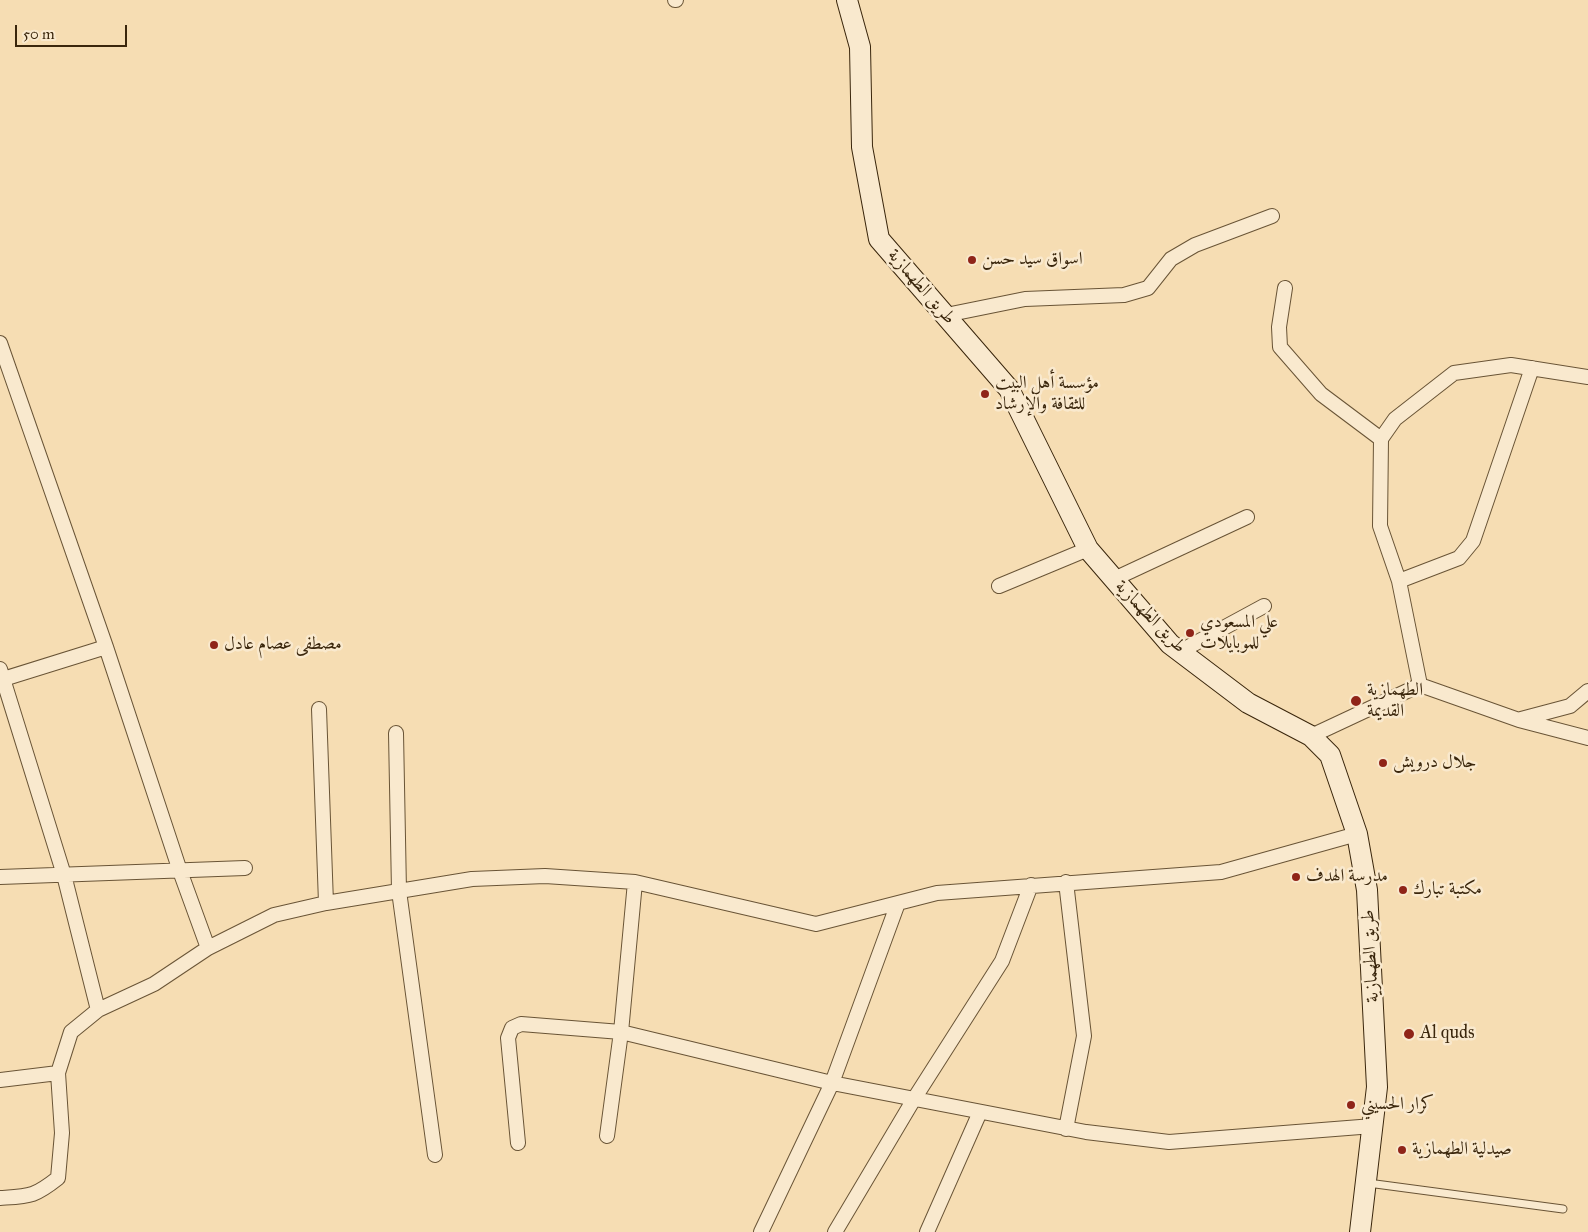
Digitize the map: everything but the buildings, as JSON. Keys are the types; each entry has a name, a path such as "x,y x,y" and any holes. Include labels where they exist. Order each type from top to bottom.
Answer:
{"main road":[{"name":"طريق الطهمازية","path":"846,0 860,47 862,147 879,239 1009,389 1088,549 1170,644 1248,702 1310,736 1330,755 1357,834 1368,890 1377,1086 1360,1232"}],"street":[{"path":"946,315 1025,299 1124,295 1148,288 1171,259 1195,245 1272,216"},
{"path":"1285,288 1279,327 1280,347 1321,394 1381,439"},
{"path":"0,343 208,948"},
{"path":"1420,685 1399,581 1380,526 1381,439 1395,419 1454,374 1511,365 1588,377"},
{"path":"1399,581 1459,558 1473,541 1532,368"},
{"path":"1114,579 1247,517"},
{"path":"999,586 1088,549"},
{"path":"1181,652 1264,606"},
{"path":"98,1010 64,875 1,676 106,647"},
{"path":"1310,736 1420,685 1519,720 1588,738"},
{"path":"1519,720 1570,706 1588,691"},
{"path":"319,709 326,902"},
{"path":"396,733 399,891 436,1155"},
{"path":"0,1198 25,1197 39,1193 58,1178 62,1133 58,1073 71,1032 98,1010 154,984 208,948 274,915 326,902 472,879 545,876 635,882 816,924 937,893 1221,872 1357,834"},
{"path":"0,877 245,868"},
{"path":"607,1136 621,1032 635,882"},
{"path":"1066,882 1084,1036 1066,1129"},
{"path":"835,1232 914,1099 1002,961 1031,885"},
{"path":"761,1232 832,1083 898,903"},
{"path":"518,1143 508,1038 512,1028 521,1024 621,1032 832,1083 1066,1129 1169,1142 1373,1126"},
{"path":"0,1080 58,1073"},
{"path":"927,1232 980,1112"}],"lane":[{"path":"1366,1183 1563,1209"}],"place":[{"name":"اسواق سيد حسن","path":"972,260"},
{"name":"مؤسسة أهل البيت للثقافة والإرشاد","path":"985,394"},
{"name":"علي المسعودي للموبايلات","path":"1190,633"},
{"name":"مصطفى عصام عادل","path":"214,645"},
{"name":"الطهمازية القديمة","path":"1356,701"},
{"name":"جلال درويش","path":"1383,763"},
{"name":"مدرسة الهدف","path":"1296,877"},
{"name":"مكتبة تبارك","path":"1403,890"},
{"name":"Al quds","path":"1409,1034"},
{"name":"كرار الحسيني","path":"1351,1105"},
{"name":"صيدلية الطهمازية","path":"1402,1150"}]}
